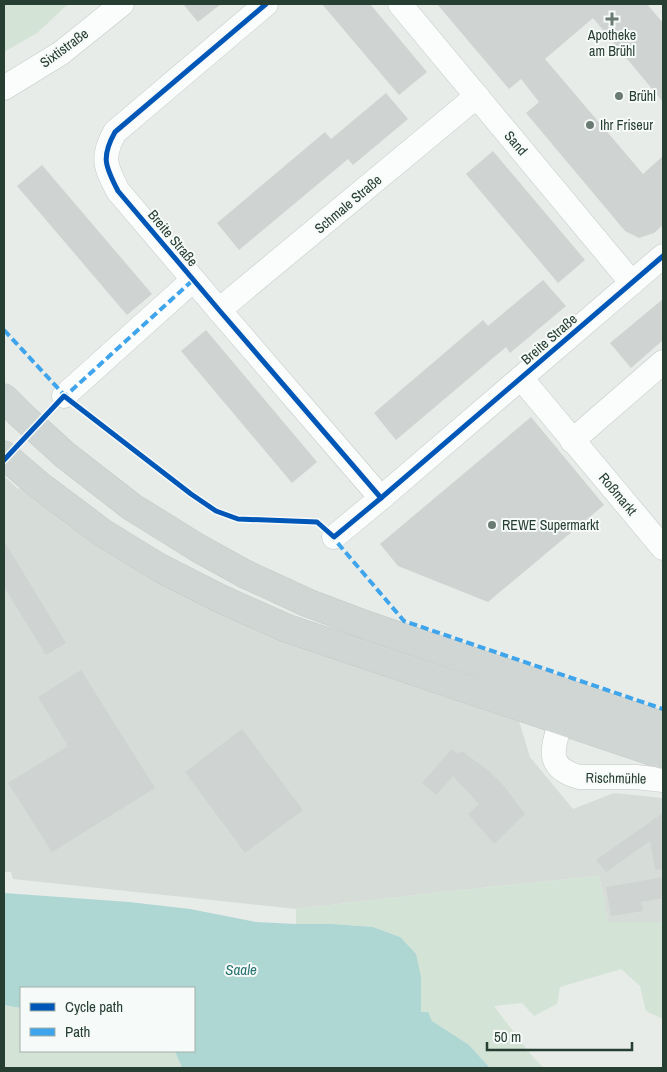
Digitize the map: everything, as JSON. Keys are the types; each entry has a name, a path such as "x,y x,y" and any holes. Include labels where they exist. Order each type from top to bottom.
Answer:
{"main road":[{"path":"4,398 65,455 132,507 198,548 245,574 308,603 369,626 663,726"},
{"path":"4,455 39,485 103,533 160,568 219,598 286,628 663,755"}],"street":[{"name":"Sixtistraße","path":"4,88 61,53 122,4"},
{"name":"Breite Straße","path":"266,4 115,132 108,144 105,158 109,174 118,191 381,498"},
{"name":"Sand","path":"400,4 632,283"},
{"name":"Schmale Straße","path":"219,310 477,96"},
{"name":"Breite Straße","path":"334,537 663,256"},
{"path":"64,396 194,280"},
{"path":"572,441 663,362"},
{"name":"Roßmarkt","path":"521,378 663,548"},
{"name":"Rischmühle","path":"561,720 554,746 554,755 557,763 571,775 579,777 636,777 663,780"}],"shaded area":[{"path":"4,476 18,489 23,483 333,657 519,721 530,757 573,809 614,793 663,798 663,922 608,922 599,876 296,909 13,879 11,872 4,872"}],"green space":[{"path":"4,4 68,4 37,33 4,52"},
{"path":"599,876 608,922 663,922 663,1019 646,1011 640,986 621,969 560,987 557,1004 534,1016 522,1003 494,1006 532,1056 544,1068 490,1068 469,1045 432,1021 427,1012 421,1012 421,1004 400,937 373,927 296,924 296,909"},
{"path":"4,1005 20,1008 20,1052 175,1052 182,1068 4,1068"}],"water":[{"name":"Saale","path":"4,893 129,902 190,909 256,922 373,927 400,937 416,954 421,977 421,1012 428,1012 432,1021 469,1045 490,1068 182,1068 175,1052 195,1052 195,987 20,987 20,1008 4,1005"}],"building":[{"path":"183,4 221,4 198,22"},
{"path":"322,4 370,4 427,72 399,95"},
{"path":"437,4 647,4 663,23 663,102 593,18 545,59 643,174 663,156 663,225 654,233 639,238 625,231 526,113 539,102 521,79 509,89"},
{"path":"386,93 408,119 353,165 348,159 239,250 217,223 325,132 331,139"},
{"path":"493,151 585,260 558,283 466,174"},
{"path":"42,165 152,294 127,315 17,186"},
{"path":"543,280 566,306 510,353 506,347 396,440 374,413 483,320 488,326"},
{"path":"663,299 663,340 631,368 610,343"},
{"path":"206,330 317,462 292,483 181,351"},
{"name":"REWE Supermarkt","path":"531,417 604,505 488,602 398,566 380,544"},
{"path":"4,541 66,643 46,655 4,587"},
{"path":"81,670 155,788 52,852 8,783 68,746 38,697"},
{"path":"242,729 303,810 245,853 185,772"},
{"path":"452,749 458,754 462,751 489,771 504,786 525,814 494,844 468,814 479,804 453,776 436,795 422,783"},
{"path":"663,813 663,869 655,870 650,841 606,872 596,860"},
{"path":"663,877 663,898 641,902 643,911 611,916 606,887"}],"marked path":[{"path":"62,399 193,280"},
{"path":"4,330 67,398"},
{"path":"330,534 404,621 663,709"}],"cycle path":[{"path":"266,4 115,132 108,148 106,162 118,191 381,498"},
{"path":"4,460 64,396 191,494 216,511 238,519 317,522 334,537 663,256"}],"place":[{"name":"Apotheke am Brühl","path":"612,19"},
{"name":"Brühl","path":"619,96"},
{"name":"Ihr Friseur","path":"590,125"},
{"name":"REWE Supermarkt","path":"492,525"}]}
